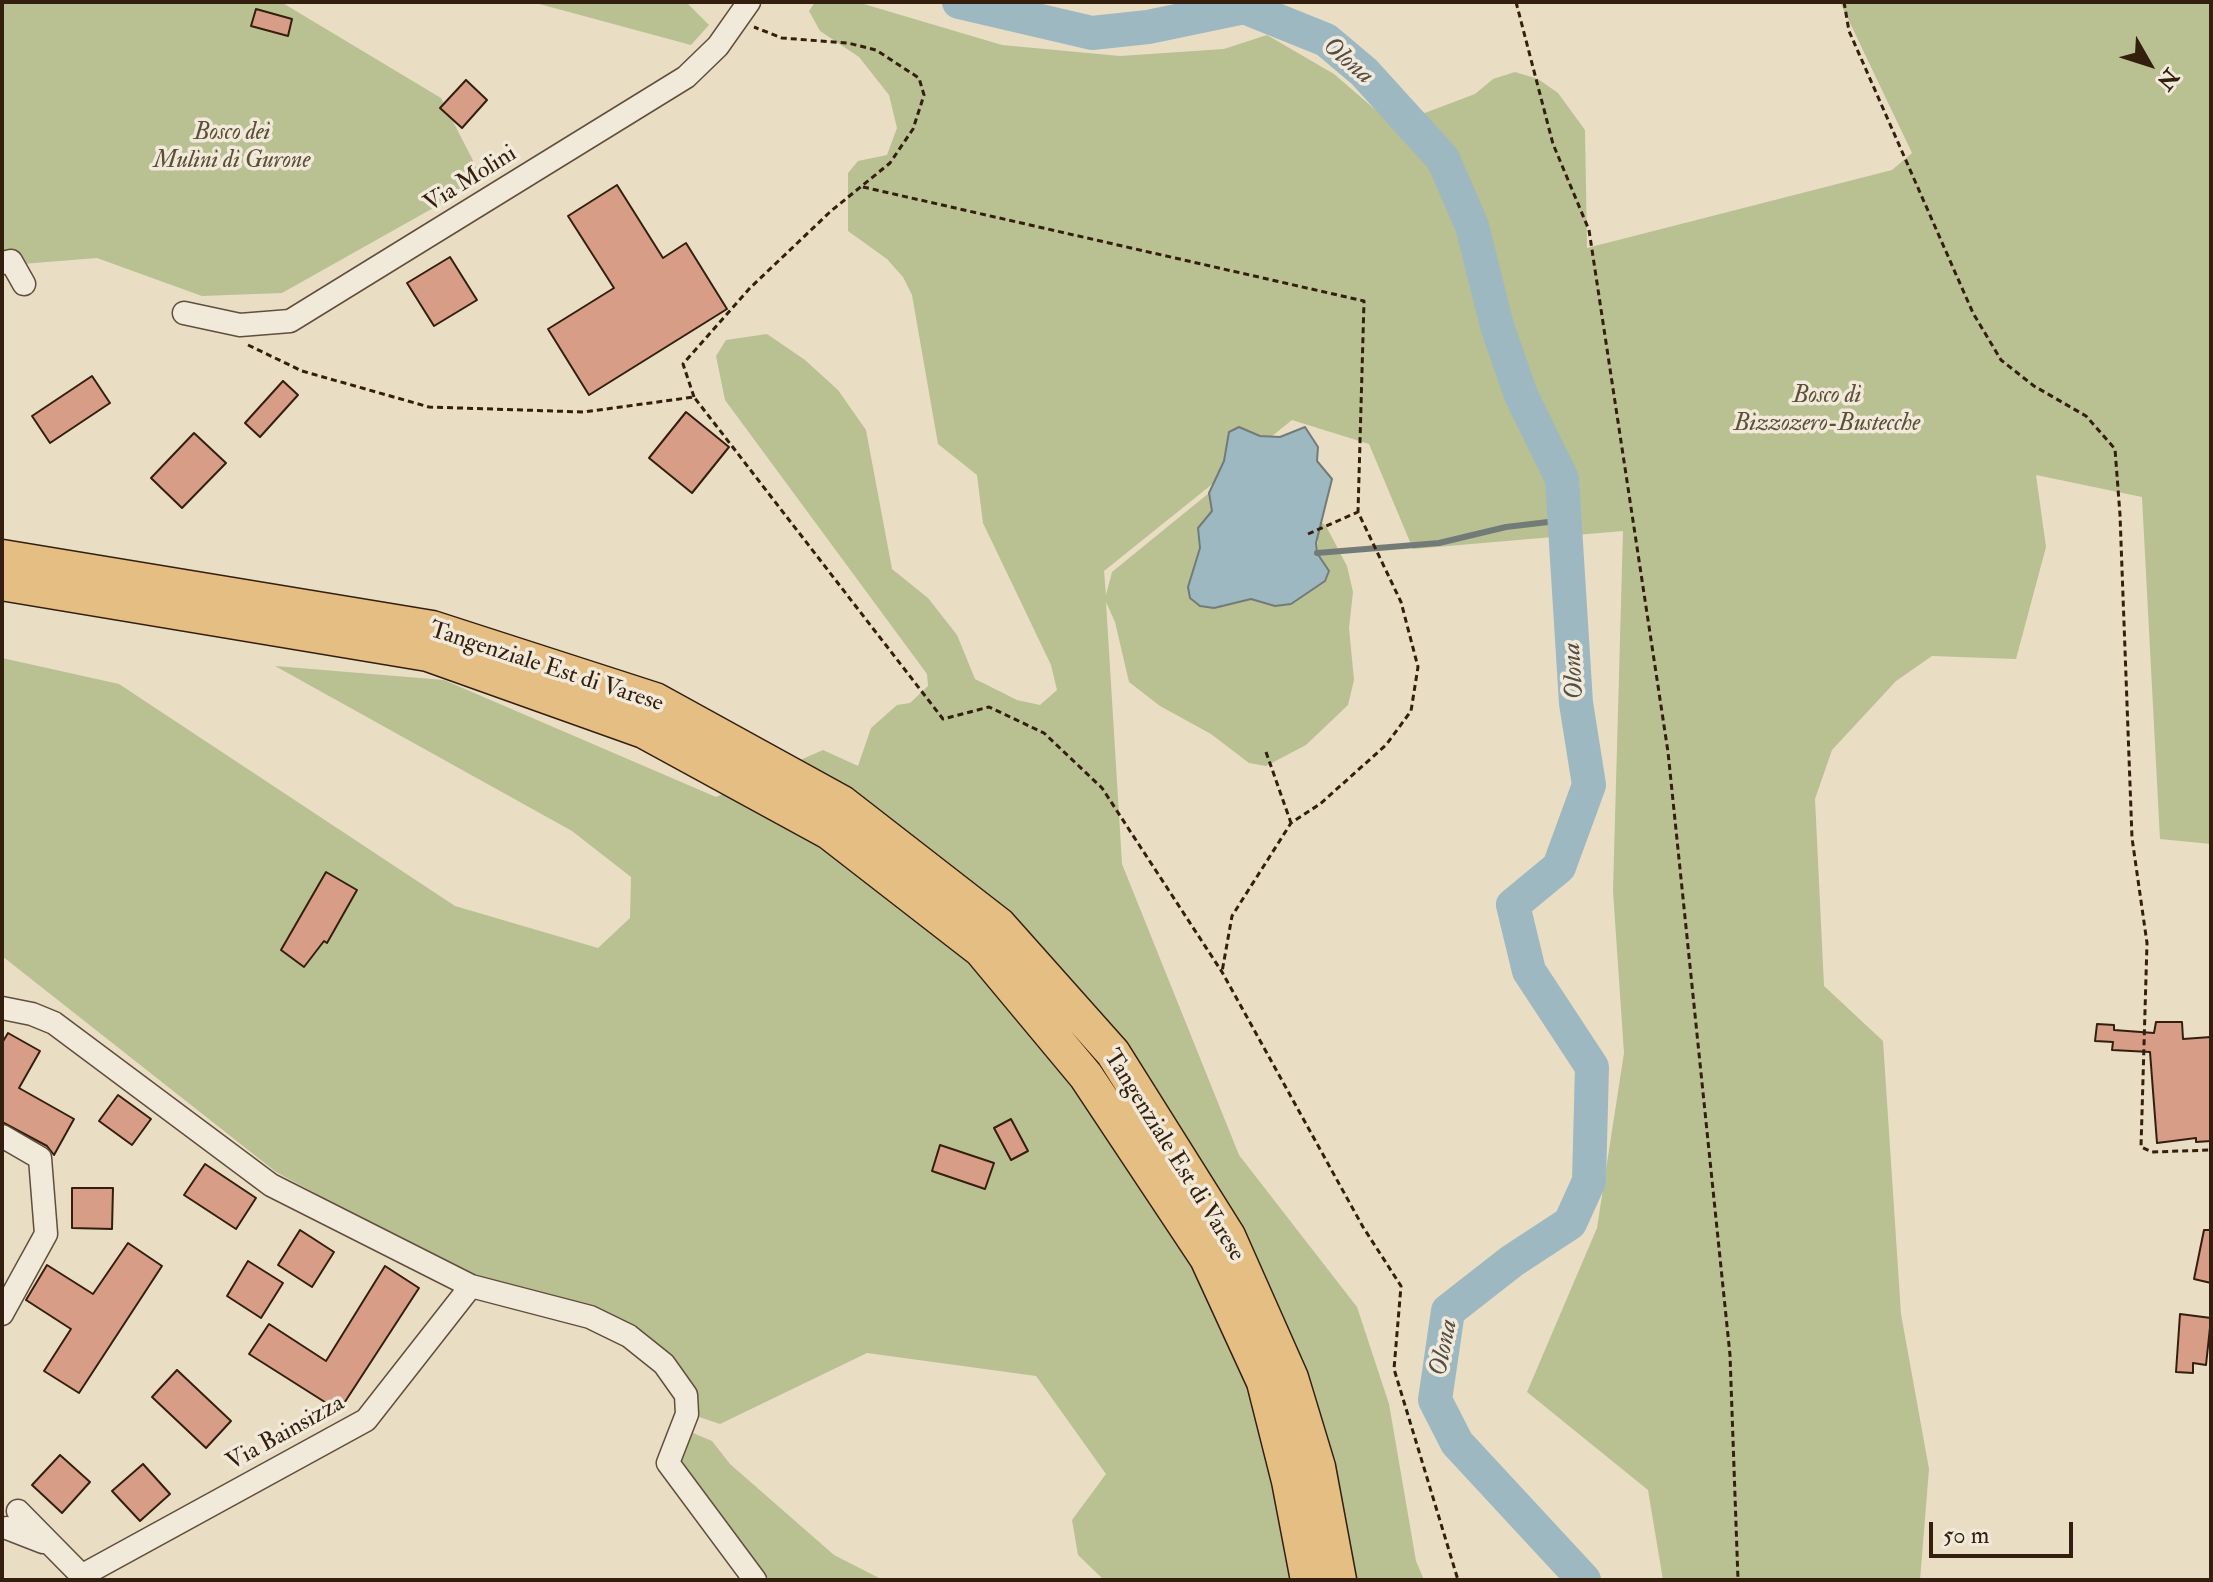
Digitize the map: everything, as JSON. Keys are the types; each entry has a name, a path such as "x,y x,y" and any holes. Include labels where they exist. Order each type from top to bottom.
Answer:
{"highway":[{"name":"Tangenziale Est di Varese","path":"2,557 432,628 655,700 842,803 999,925 1113,1053 1228,1236 1291,1378 1318,1467 1339,1580"},
{"name":"Tangenziale Est di Varese","path":"2,583 428,654 644,731 840,841 981,950 1086,1076 1207,1258 1264,1382 1289,1481 1308,1580"}],"street":[{"name":"Via Molini","path":"184,313 240,325 290,321 686,77 718,46 749,2"},
{"path":"2,263 11,261 24,284"},
{"path":"2,1008 32,1014 54,1023 271,1185 471,1286 590,1317 629,1336 664,1364 686,1395 687,1414 668,1463 755,1580"},
{"path":"2,1136 40,1158 46,1234 2,1314"},
{"name":"Via Bainsizza","path":"84,1578 366,1420 471,1286"},
{"path":"6,1511 38,1538 61,1552 84,1578"}],"path":[{"path":"1516,2 1553,144 1589,230 1668,752 1730,1355 1738,1580"},
{"path":"1844,2 1849,31 1973,313 2001,360 2034,386 2086,416 2115,449 2132,838 2147,943 2141,1147 2152,1152 2211,1150"},
{"path":"736,21 782,38 848,43 876,50 919,78 924,95 913,129 890,163 831,211 750,288 683,364 694,397 943,719 989,707 1044,733 1102,788 1222,972 1363,1227 1401,1286 1394,1369 1458,1580"},
{"path":"863,187 1364,301 1358,512 1401,602 1418,667 1411,711 1386,745 1320,804 1291,823 1232,916 1222,972"},
{"path":"236,339 302,371 429,407 584,412 694,397"},
{"path":"1308,534 1358,512"},
{"path":"1266,752 1291,823"}],"green space":[{"name":"Bosco dei Mulini di Gurone","path":"2,2 281,2 441,98 483,180 282,293 202,296 97,258 22,264 2,272"},
{"path":"532,2 686,2 709,25 691,45"},
{"name":"Bosco di Bizzozero-Bustecche","path":"815,2 857,2 1002,45 1120,56 1224,49 1267,35 1334,74 1393,125 1475,94 1493,79 1515,72 1538,79 1558,93 1585,130 1587,248 1892,170 1912,153 1840,2 2211,2 2211,844 2160,839 2142,497 2036,475 2046,547 2016,659 1932,656 1896,681 1832,750 1815,799 1824,986 1883,1041 1901,1314 1929,1469 1920,1580 1663,1580 1648,1490 1527,1392 1597,1228 1624,1053 1613,891 1623,531 1413,549 1369,444 1292,420 1104,571 1106,595 1112,572 1209,493 1212,511 1198,528 1200,548 1196,566 1214,608 1251,598 1275,606 1291,604 1325,581 1329,571 1317,553 1319,520 1326,526 1347,566 1353,592 1349,628 1354,680 1348,705 1306,745 1266,766 1249,763 1211,734 1160,706 1129,682 1115,622 1106,602 1122,864 1239,1155 1357,1307 1389,1404 1416,1561 1424,1580 1104,1580 1078,1555 1072,1520 1106,1474 1036,1376 867,1353 720,1424 699,1417 694,1395 669,1361 468,1276 276,1172 2,956 2,658 119,684 455,906 598,948 630,918 631,877 572,831 275,666 444,680 716,797 823,750 858,766 871,728 897,705 910,703 928,686 927,674 725,400 716,356 726,340 767,334 805,360 838,390 866,430 892,569 928,598 957,635 975,679 1017,700 1040,705 1057,690 1051,665 983,523 977,475 938,444 912,295 903,277 887,259 848,231 848,173 858,161 887,155 897,128 889,95 859,57 820,31 809,11"},
{"path":"693,1433 712,1441 730,1464 834,1555 883,1580 769,1580 679,1465"}],"water":[{"path":"1239,427 1260,436 1280,437 1305,427 1318,447 1317,461 1332,479 1316,543 1317,553 1329,571 1325,581 1291,604 1275,606 1251,599 1214,608 1200,606 1190,598 1188,587 1200,548 1198,528 1212,511 1209,493 1224,461 1229,432"}],"building":[{"path":"256,9 292,19 288,36 251,26"},
{"path":"466,80 487,100 462,128 440,108"},
{"path":"617,185 663,258 686,243 727,309 589,395 548,329 614,288 568,216"},
{"path":"450,257 477,300 434,326 407,283"},
{"path":"92,376 110,403 50,443 32,416"},
{"path":"283,381 298,395 260,437 245,423"},
{"path":"686,412 729,447 692,493 649,458"},
{"path":"194,433 226,463 182,508 151,478"},
{"path":"326,872 357,890 327,943 324,941 304,967 281,950"},
{"path":"2156,1022 2182,1022 2183,1039 2211,1037 2211,1141 2196,1142 2196,1138 2157,1143 2150,1052 2112,1050 2113,1042 2095,1041 2097,1024 2114,1025 2114,1030 2154,1033"},
{"path":"8,1033 40,1051 19,1088 74,1119 54,1155 47,1146 2,1122 2,1043"},
{"path":"118,1095 151,1119 132,1145 99,1121"},
{"path":"1011,1119 1028,1151 1011,1160 994,1128"},
{"path":"940,1145 994,1163 985,1189 932,1171"},
{"path":"205,1164 256,1198 236,1229 184,1195"},
{"path":"72,1188 113,1188 112,1229 72,1228"},
{"path":"300,1230 334,1252 312,1287 278,1265"},
{"path":"2204,1230 2211,1230 2211,1283 2194,1279"},
{"path":"128,1243 162,1266 79,1393 44,1371 71,1329 26,1300 47,1265 93,1294"},
{"path":"248,1261 283,1283 261,1318 227,1296"},
{"path":"385,1266 419,1288 339,1411 249,1354 269,1324 326,1361"},
{"path":"2180,1314 2211,1318 2206,1365 2193,1363 2193,1373 2176,1372"},
{"path":"177,1370 231,1421 206,1448 152,1397"},
{"path":"60,1455 90,1482 62,1513 32,1485"},
{"path":"143,1464 170,1494 140,1521 112,1491"}],"waterway":[{"name":"Olona","path":"959,2 1092,33 1148,27 1244,7 1326,40 1364,72 1443,159 1472,226 1497,326 1521,395 1562,479 1576,703 1589,785 1559,867 1513,905 1529,971 1592,1067 1589,1181 1570,1223 1512,1261 1448,1311 1435,1400 1457,1443 1584,1580"},
{"path":"1317,553 1439,543 1506,527 1565,520"}]}
